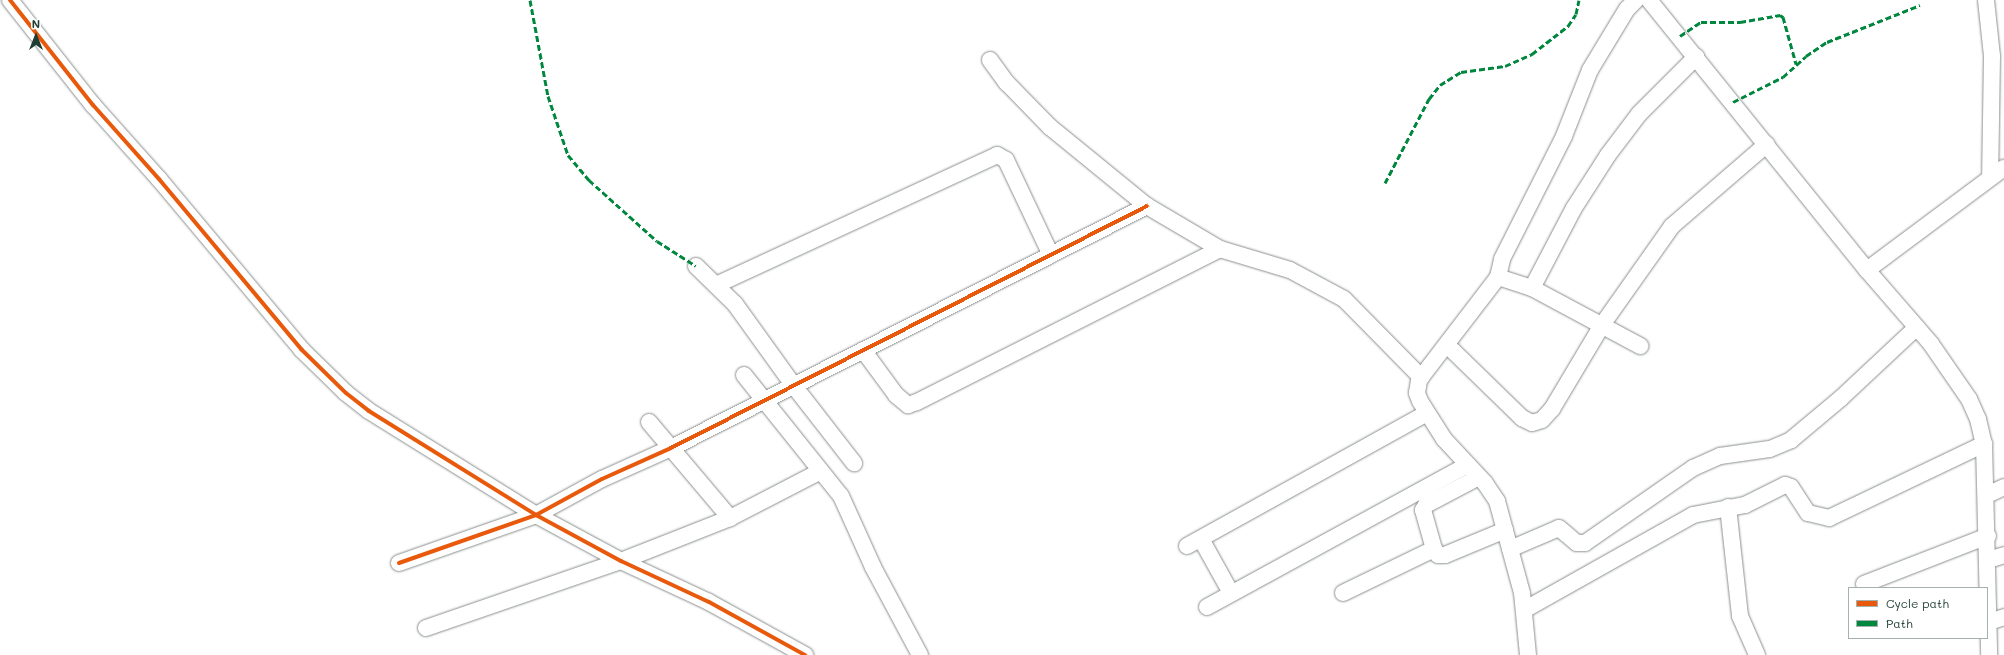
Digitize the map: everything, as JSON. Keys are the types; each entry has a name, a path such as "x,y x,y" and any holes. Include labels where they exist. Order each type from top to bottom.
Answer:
{"street":[{"path":"10,0 93,105 160,179 297,344 327,376 369,411 536,515 621,561 709,602 805,655"},
{"path":"1528,655 1524,610 1497,501 1479,477 1444,438 1427,413 1417,393 1421,376 1447,345 1498,277 1502,259 1564,136 1590,70 1627,9 1636,0"},
{"path":"1649,0 1767,144 1867,270 1917,327 1955,376 1969,399 1978,419 1984,444 1988,536 1989,655"},
{"path":"1986,0 1992,56 1990,177"},
{"path":"1532,288 1574,208 1608,155 1639,114 1696,57"},
{"path":"990,60 1007,83 1050,127 1147,206 1220,249 1290,270 1344,299 1421,376"},
{"path":"1447,345 1522,418 1532,423 1542,420 1552,409 1602,325 1672,226 1767,144"},
{"path":"716,284 997,155 1006,160 1051,255"},
{"path":"1867,270 2004,168"},
{"path":"399,563 536,515 602,479 671,448 1147,206"},
{"path":"863,350 896,395 908,405 917,402 1220,249"},
{"path":"696,266 735,304 794,386 854,463"},
{"path":"1498,277 1532,288 1640,346"},
{"path":"1510,549 1559,528 1577,543 1585,543 1698,465 1720,456 1770,449 1791,440 1830,408 1917,327"},
{"path":"744,375 841,496 873,567 920,655"},
{"path":"1231,593 1194,542 1427,413"},
{"path":"649,422 730,518"},
{"path":"1524,610 1680,521 1728,507 1745,505 1784,485 1788,485 1808,513 1829,518 1984,444"},
{"path":"1207,607 1467,465"},
{"path":"426,628 621,561 730,518 821,471"},
{"path":"1479,477 1426,505 1423,510 1434,549 1438,555 1445,555 1505,530"},
{"path":"1987,495 2004,487"},
{"path":"1728,507 1740,616 1757,655"},
{"path":"1864,584 1988,536"},
{"path":"1343,593 1434,549"},
{"path":"1988,560 2004,555"},
{"path":"1989,622 2004,618"}],"marked path":[{"path":"530,0 548,96 568,155 589,180 657,241 696,266"},
{"path":"1385,183 1429,99 1440,85 1461,72 1505,66 1532,54 1568,26 1576,14 1579,0"},
{"path":"1733,102 1783,77 1806,56 1827,42 1920,5"},
{"path":"1680,36 1701,22 1740,22 1780,15 1783,17 1796,64"}],"cycle path":[{"path":"10,0 93,105 159,179 301,349 346,393 369,411 536,515 621,561 709,602 805,655"},
{"path":"399,563 536,515 602,479 671,448 1147,206"}]}
